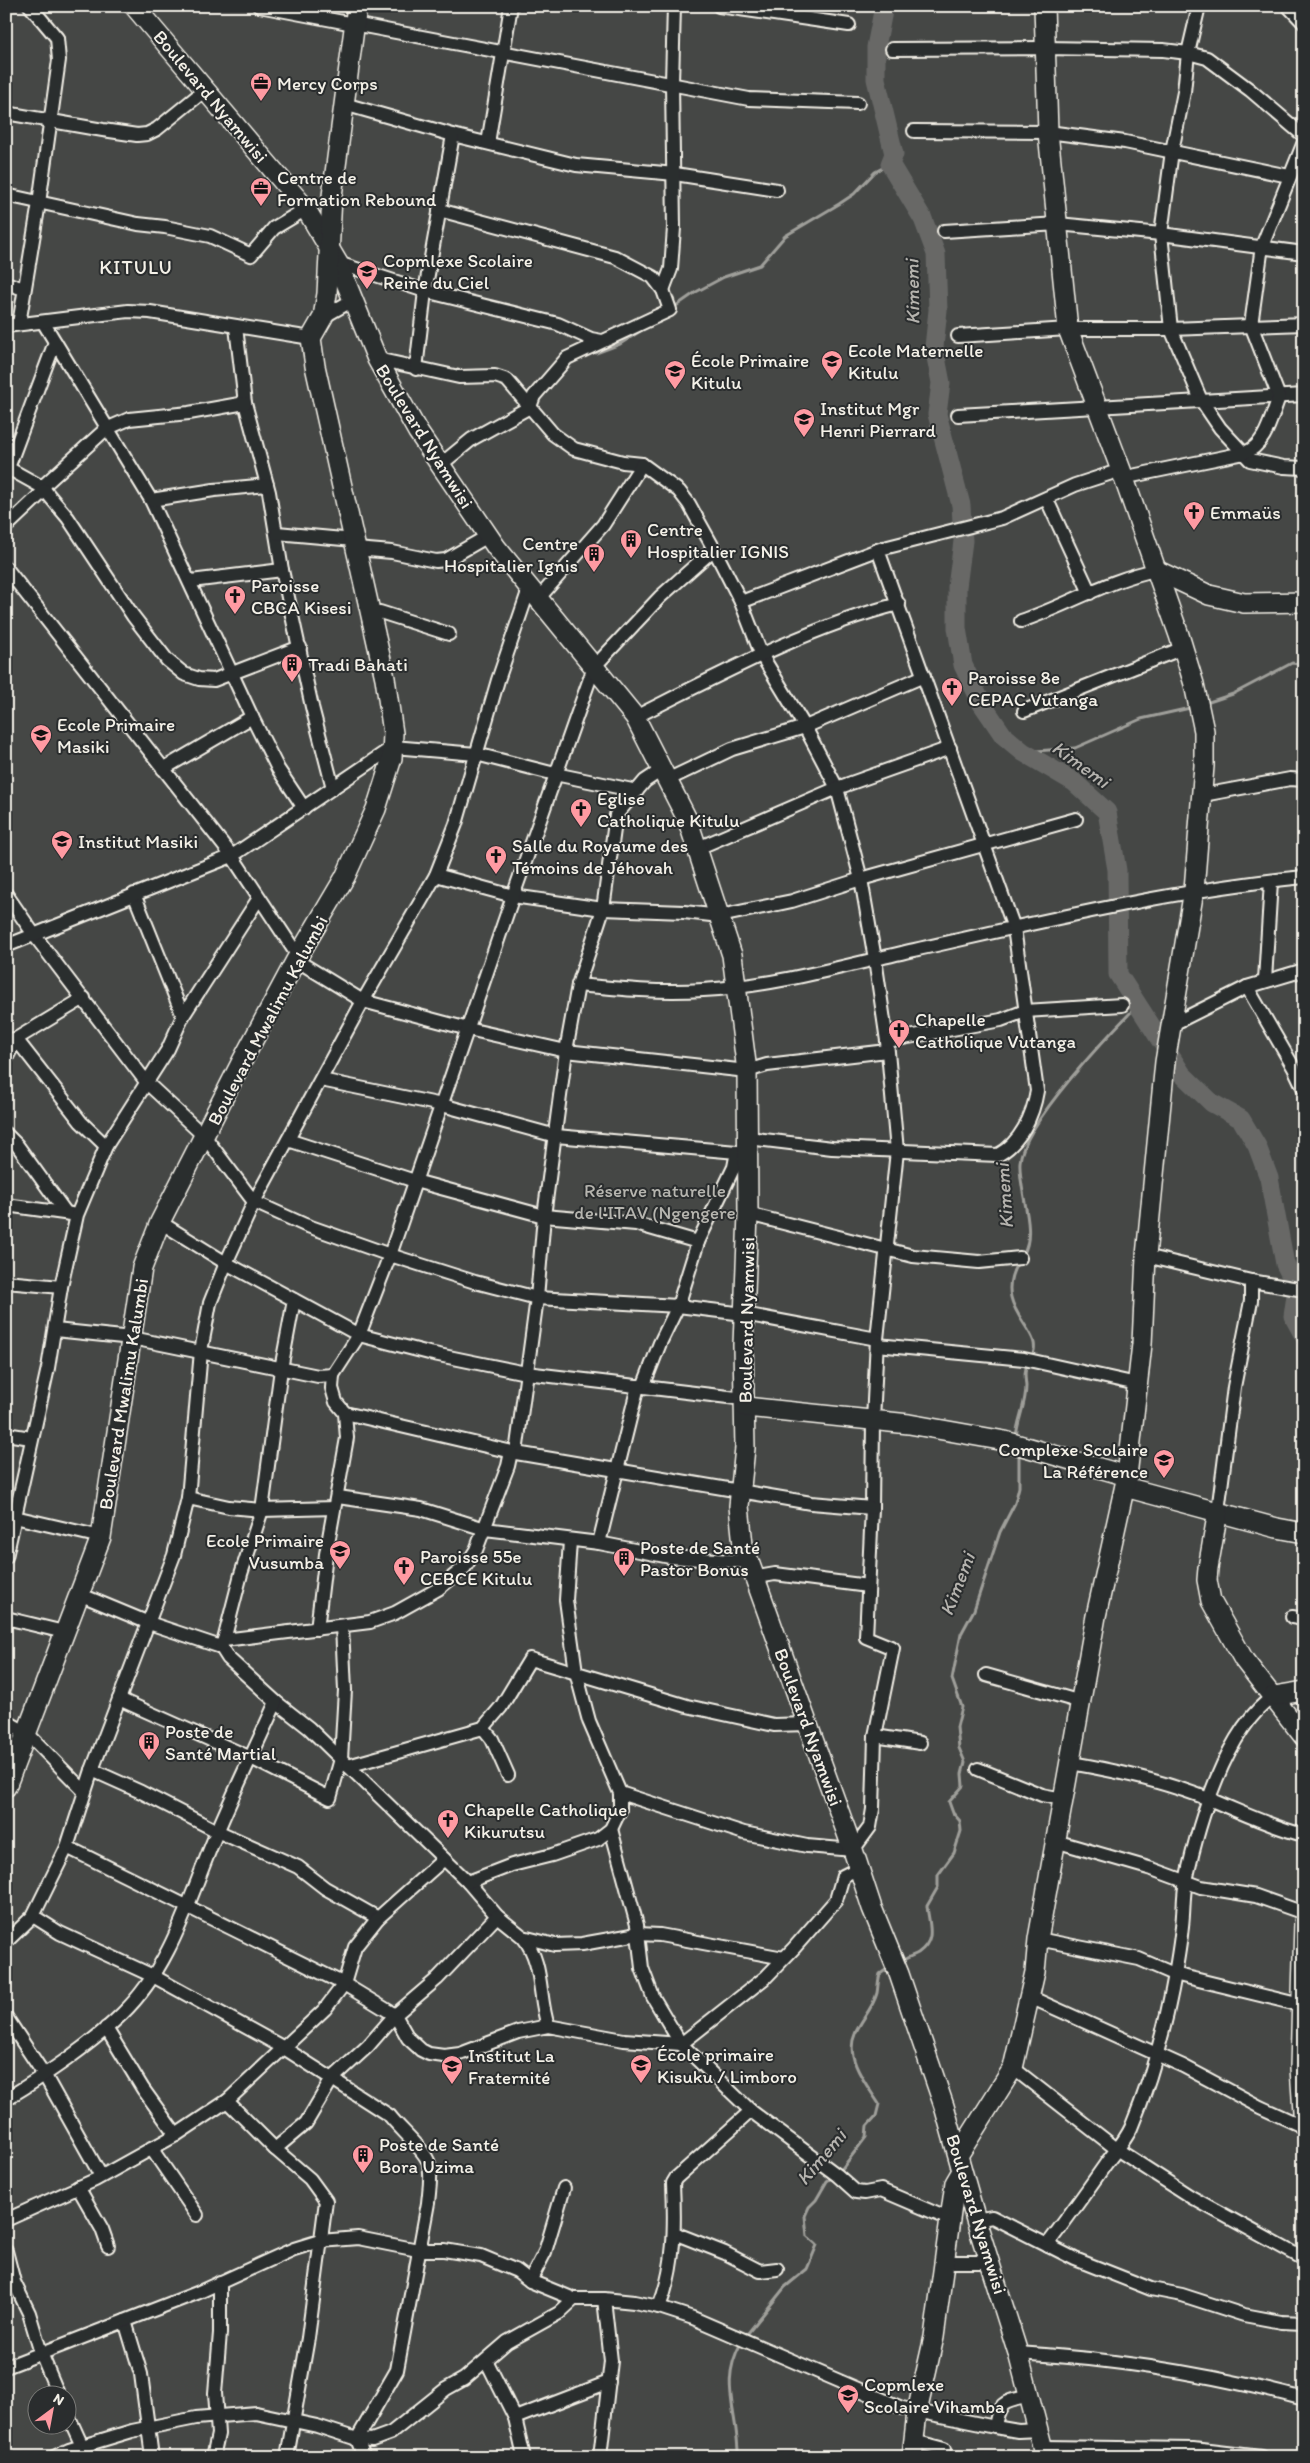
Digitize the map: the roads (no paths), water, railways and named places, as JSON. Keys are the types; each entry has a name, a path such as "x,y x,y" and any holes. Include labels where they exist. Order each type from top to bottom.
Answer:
{"street":[{"path":"30,6 58,38 59,47 39,203 24,290 13,325 128,311 150,312 311,338 323,317 327,294 328,244 332,196 357,15"},
{"name":"Boulevard Nyamwisi","path":"134,6 306,209 338,263 377,358 398,400 439,466 488,536 533,594 635,717 688,821 732,955 747,1071 744,1147 748,1214 744,1314 745,1455 740,1490 740,1523 743,1545 750,1570 767,1610 894,1963 961,2162 976,2220 1018,2353 1042,2445"},
{"path":"259,6 357,15 503,51 749,99 858,103"},
{"path":"488,143 511,6"},
{"path":"663,290 672,269 675,174 672,83 674,6"},
{"path":"719,6 849,25"},
{"path":"944,2448 913,2449 917,2412 934,2337 955,2183 961,2162 1013,2068 1030,1997 1055,1840 1071,1763 1096,1616 1126,1481 1137,1384 1146,1256 1165,1062 1173,1024 1194,890 1203,796 1204,731 1194,684 1122,474 1068,329 1048,132 1044,6"},
{"path":"1199,6 1188,53 1184,92 1172,151 1161,234 1171,329 1201,400 1220,428 1250,460 1284,467 1304,468"},
{"path":"1288,6 1304,23"},
{"path":"892,49 1045,48 1163,50 1188,53 1207,58 1250,90 1304,136"},
{"path":"6,113 50,123 137,135 147,134 157,129 205,90"},
{"path":"344,104 453,135 576,165 675,174 777,190"},
{"path":"914,131 1048,132 1125,142 1289,176"},
{"path":"416,369 425,291 453,135"},
{"path":"741,602 878,550 926,535 951,531 1002,518 1076,486 1122,474 1253,450 1261,442 1279,397 1251,325 1262,246 1304,142"},
{"path":"6,195 138,224 210,236 251,255 274,228 306,209"},
{"path":"439,210 615,257 652,278 663,290 670,310 567,358 534,396 530,407 472,439 439,466"},
{"path":"944,231 1058,224 1161,234 1304,253"},
{"path":"338,263 425,291 526,314 602,341"},
{"path":"6,283 24,290"},
{"path":"323,317 353,300"},
{"path":"43,322 106,429 125,455 151,500 191,581 252,717 278,769 304,808"},
{"path":"958,336 1068,329 1171,329 1304,324"},
{"path":"236,327 246,403 277,533 282,570 312,708 333,788"},
{"name":"Boulevard Mwalimu Kalumbi","path":"6,1787 28,1734 64,1632 101,1536 142,1268 160,1222 205,1137 242,1061 297,958 345,877 376,809 392,758 390,706 315,366 311,338"},
{"path":"55,342 7,468 44,489 74,526 133,616 167,660 184,674 199,680 214,680 300,647"},
{"path":"377,358 416,369 459,377 495,376 507,380 553,434 574,449 622,462 642,464 678,491 689,504 741,602 762,656 805,727 837,788 861,879 875,959 887,1046 896,1151 877,1342 872,1420 872,1508 866,1637 893,1648 882,1708 874,1736 873,1809 870,1827 853,1850 807,1846 744,1834 620,1794"},
{"path":"958,415 1304,395"},
{"path":"6,527 106,429 129,419 246,403"},
{"path":"6,1942 33,1916 66,1847 92,1770 174,1555 188,1498 201,1351 210,1303 226,1263 254,1202 363,1000 436,875 456,824 476,754 533,594 602,525 642,464"},
{"path":"151,500 214,490 266,485"},
{"path":"1047,500 1090,593"},
{"path":"277,533 355,545 436,561 446,560 488,536"},
{"path":"317,1629 347,1438 345,1413 336,1402 332,1388 333,1375 359,1335 390,1255 512,896 594,666 660,598 714,549"},
{"path":"321,1080 442,1106 556,1136 744,1147 832,1148 991,1155 998,1155 1009,1149 1027,1123 1037,1092 1014,928 878,550"},
{"path":"6,568 75,653 162,769 232,856 297,958 363,1000 468,1029 566,1051 747,1071 767,1065 887,1046 1001,1020 1025,1011 1122,1005"},
{"path":"191,581 282,570"},
{"path":"1021,621 1057,609 1090,593 1140,573 1156,570 1209,595 1244,603 1304,602"},
{"path":"635,717 762,656 848,619 899,604"},
{"path":"370,612 380,612 449,634"},
{"path":"1024,711 1183,648"},
{"path":"80,1594 148,1623 223,1644 370,1622 395,1613 438,1589 465,1568 476,1550 485,1529 514,1452 537,1298 544,1216 566,1051 578,985 603,909 616,815 646,781 732,749 805,727 924,676"},
{"path":"162,769 252,717"},
{"path":"6,946 232,856 393,747 476,754 555,774 637,791"},
{"path":"698,848 837,788 950,748"},
{"path":"1203,796 1290,779 1304,780"},
{"path":"436,875 512,896 603,909 684,912 720,916 792,901 861,879 1076,819"},
{"path":"578,985 627,989 702,990 737,987 805,976 1132,902 1194,890 1304,877"},
{"path":"1265,980 1271,880"},
{"path":"6,894 35,936 147,1083 205,1137 254,1202 305,1226 475,1282 537,1298 678,1306 744,1314 877,1342 1030,1360 1137,1384"},
{"path":"134,894 183,1016"},
{"path":"6,1557 11,1516 48,1368 72,1214 106,1146 168,1049 183,1016 258,898"},
{"path":"1173,1024 1247,987 1265,980 1304,970"},
{"path":"1247,987 1294,1068 1304,1089"},
{"path":"6,1059 11,1039 84,998"},
{"path":"11,1039 80,1122 106,1146"},
{"path":"6,1134 72,1214"},
{"path":"288,1140 415,1181 544,1216 636,1224 698,1242"},
{"path":"599,1543 641,1386 678,1306 698,1242 744,1147"},
{"path":"6,1205 72,1214"},
{"path":"748,1214 913,1256 979,1262 1020,1258"},
{"path":"160,1222 226,1263 359,1335 428,1353 526,1373 641,1386 745,1403 908,1424 1016,1444 1218,1511 1277,1528 1304,1533"},
{"path":"1146,1256 1251,1281 1304,1290"},
{"path":"1251,1281 1251,1301 1234,1387 1218,1511 1208,1568 1208,1592 1244,1660 1274,1696 1304,1737"},
{"path":"6,1282 61,1287"},
{"path":"294,1300 281,1369 262,1510 241,1574 223,1644 228,1658 276,1702 309,1728 468,1882 497,1916 523,1937 532,1948 538,1964 544,2015 548,2026"},
{"path":"55,1330 132,1338 318,1376 333,1375"},
{"path":"345,1413 514,1452 811,1503 872,1508"},
{"path":"6,1434 31,1438"},
{"path":"188,1498 229,1507 262,1510 336,1502 421,1509 485,1529 570,1541 599,1543 775,1574 868,1586"},
{"path":"11,1516 101,1536"},
{"path":"468,1882 512,1865 552,1855 598,1839 611,1829 620,1810 620,1794 589,1721 576,1672 566,1600 570,1541"},
{"path":"6,1618 64,1632"},
{"path":"119,1699 252,1758 330,1798 344,1763 345,1690 342,1626"},
{"path":"344,1763 483,1728 501,1707 530,1659 687,1706 774,1725 807,1724"},
{"path":"986,1676 1081,1702"},
{"path":"1047,2245 1106,2163 1118,2150 1131,2128 1156,2055 1174,1974 1186,1882 1209,1800 1222,1767 1238,1733 1263,1704 1274,1696 1304,1691"},
{"path":"6,2099 44,2076 106,2028 123,2013 153,1976 190,1906 217,1831 276,1702"},
{"path":"6,1721 28,1734 84,1792"},
{"path":"483,1728 492,1739 508,1775"},
{"path":"874,1736 920,1742"},
{"path":"1071,1763 1125,1773 1209,1800 1263,1822 1304,1835"},
{"path":"978,1769 1042,1795 1064,1799"},
{"path":"92,1770 141,1792 217,1831 298,1867 325,1888 378,1918"},
{"path":"611,1829 638,1934 644,1975 653,1997 681,2044 751,2112 838,2175 856,2192 865,2194 881,2190 949,2219"},
{"path":"1055,1840 1152,1869 1201,1887 1256,1896 1304,1913"},
{"path":"66,1847 190,1906 344,1984 395,2015 408,2038 421,2050 429,2054 444,2056 460,2054 518,2032 548,2026 624,2040 681,2044 766,1977 836,1900 842,1876 859,1868"},
{"path":"6,2220 102,2176 176,2135 227,2101 325,2009 344,1984 355,1947 378,1918 444,1859"},
{"path":"33,1916 60,1933 153,1976 284,2048 390,2116 401,2131 420,2148 429,2162 431,2180 428,2203 397,2370 357,2439"},
{"path":"275,2149 306,2123 332,2078 368,2046 395,2015 438,1979 497,1916"},
{"path":"1030,1997 1183,2066 1260,2107 1304,2127 1300,2068 1304,1922"},
{"path":"523,1937 555,1945 582,1944 638,1934 660,1935 784,1958"},
{"path":"1038,1939 1139,1959 1174,1974 1301,2005"},
{"path":"6,2017 44,2076 102,2176"},
{"path":"106,2028 143,2089 176,2135"},
{"path":"1013,2068 1118,2150 1191,2197 1304,2259"},
{"path":"227,2101 275,2149 304,2173 326,2201 308,2338 287,2457"},
{"path":"659,2307 666,2289 674,2233 673,2183 676,2178 751,2112"},
{"path":"151,2148 197,2215"},
{"path":"78,2187 102,2229 108,2246"},
{"path":"530,2281 545,2252 564,2188"},
{"path":"976,2220 992,2217 1075,2259 1151,2289 1182,2295 1244,2315 1281,2322 1304,2323"},
{"path":"674,2233 725,2253 760,2271 777,2269"},
{"path":"6,2367 125,2321 294,2249 320,2241 358,2238 418,2250 444,2250 481,2256 517,2271 530,2281 574,2299 604,2299 659,2307 694,2318 854,2389 917,2412 1018,2431 1042,2445 1193,2449 1261,2457"},
{"path":"6,2251 14,2282 29,2313 41,2353 55,2386"},
{"path":"944,2262 990,2262"},
{"path":"213,2457 218,2434 216,2416 220,2282"},
{"path":"54,2457 84,2452 132,2432 196,2418 256,2412 357,2439 372,2440 391,2432 446,2389 464,2379 486,2362 507,2342 559,2313 574,2299"},
{"path":"600,2457 611,2361 604,2299"},
{"path":"125,2321 141,2374 150,2429 152,2457"},
{"path":"1018,2353 1115,2361 1200,2376 1304,2399"},
{"path":"486,2362 515,2418 524,2457"},
{"path":"515,2418 609,2382"},
{"path":"995,2428 1000,2406 1005,2402 1030,2396"},
{"path":"77,2436 84,2452"},
{"path":"357,2439 364,2457"}],"waterway":[{"name":"Kimemi","path":"884,6 876,47 876,79 894,154 890,164 923,219 936,254 938,310 934,347 941,383 937,414 961,505 963,541 957,587 957,628 963,665 982,704 1003,735 1023,752 1074,782 1107,812 1117,870 1118,974 1182,1074 1212,1103 1241,1119 1257,1146 1269,1178 1285,1264 1297,1288 1293,1316 1304,1336"},
{"path":"673,308 696,292 724,277 760,265 785,236 854,194 875,172 890,164"},
{"path":"596,353 620,344 642,330"},
{"path":"1209,702 1233,694 1292,663 1304,665"},
{"path":"1023,752 1075,748 1141,719 1190,708"},
{"name":"Kimemi","path":"1023,1255 1029,1234 1020,1173 1020,1162 1025,1145 1051,1103 1089,1057 1138,1005"},
{"name":"Kimemi","path":"1018,1262 1011,1279 1010,1294 1014,1307 1032,1338 1034,1348 1031,1357"},
{"name":"Kimemi","path":"1016,1438 1025,1400 1025,1371 1028,1362"},
{"name":"Kimemi","path":"900,1962 918,1953 928,1943 930,1926 927,1906 938,1887 938,1875 954,1853 961,1831 960,1821 953,1813 949,1802 963,1786 962,1774 965,1762 959,1748 957,1727 962,1707 952,1679 961,1634 974,1610 1000,1532 1015,1503 1019,1487 1019,1451"},
{"name":"Kimemi","path":"838,2174 866,2137 867,2126 876,2116 879,2104 858,2071 852,2052 852,2043 875,1998 880,1974 890,1967"},
{"name":"Kimemi","path":"744,2338 785,2287 807,2269 817,2245 807,2236 805,2216 827,2181 833,2177"},
{"path":"738,2457 730,2386 734,2358 741,2343"}],"place":[{"name":"Mercy Corps","path":"261,102"},
{"name":"Centre de Formation Rebound","path":"261,207"},
{"name":"Copmlexe Scolaire Reine du Ciel","path":"367,290"},
{"name":"Ecole Maternelle Kitulu","path":"832,380"},
{"name":"École Primaire Kitulu","path":"675,390"},
{"name":"Institut Mgr Henri Pierrard","path":"804,438"},
{"name":"Emmaüs","path":"1194,531"},
{"name":"Centre Hospitalier IGNIS","path":"631,559"},
{"name":"Centre Hospitalier Ignis","path":"594,573"},
{"name":"Paroisse CBCA Kisesi","path":"235,615"},
{"name":"Tradi Bahati","path":"292,683"},
{"name":"Paroisse 8e CEPAC Vutanga","path":"952,707"},
{"name":"Ecole Primaire Masiki","path":"41,754"},
{"name":"Eglise Catholique Kitulu","path":"581,828"},
{"name":"Institut Masiki","path":"62,860"},
{"name":"Salle du Royaume des Témoins de Jéhovah","path":"496,875"},
{"name":"Chapelle Catholique Vutanga","path":"899,1049"},
{"name":"Complexe Scolaire La Référence","path":"1164,1479"},
{"name":"Ecole Primaire Vusumba","path":"340,1570"},
{"name":"Poste de Santé Pastor Bonus","path":"624,1577"},
{"name":"Paroisse 55e CEBCE Kitulu","path":"404,1586"},
{"name":"Poste de Santé Martial","path":"149,1761"},
{"name":"Chapelle Catholique Kikurutsu","path":"448,1839"},
{"name":"École primaire Kisuku / Limboro","path":"641,2084"},
{"name":"Institut La Fraternité","path":"452,2085"},
{"name":"Poste de Santé Bora Uzima","path":"363,2174"},
{"name":"Copmlexe Scolaire Vihamba","path":"848,2414"}],"district":[{"name":"KITULU","path":"136,267"}],"park label":[{"name":"Réserve naturelle de l'ITAV (Ngengere","path":"655,1201"}]}
